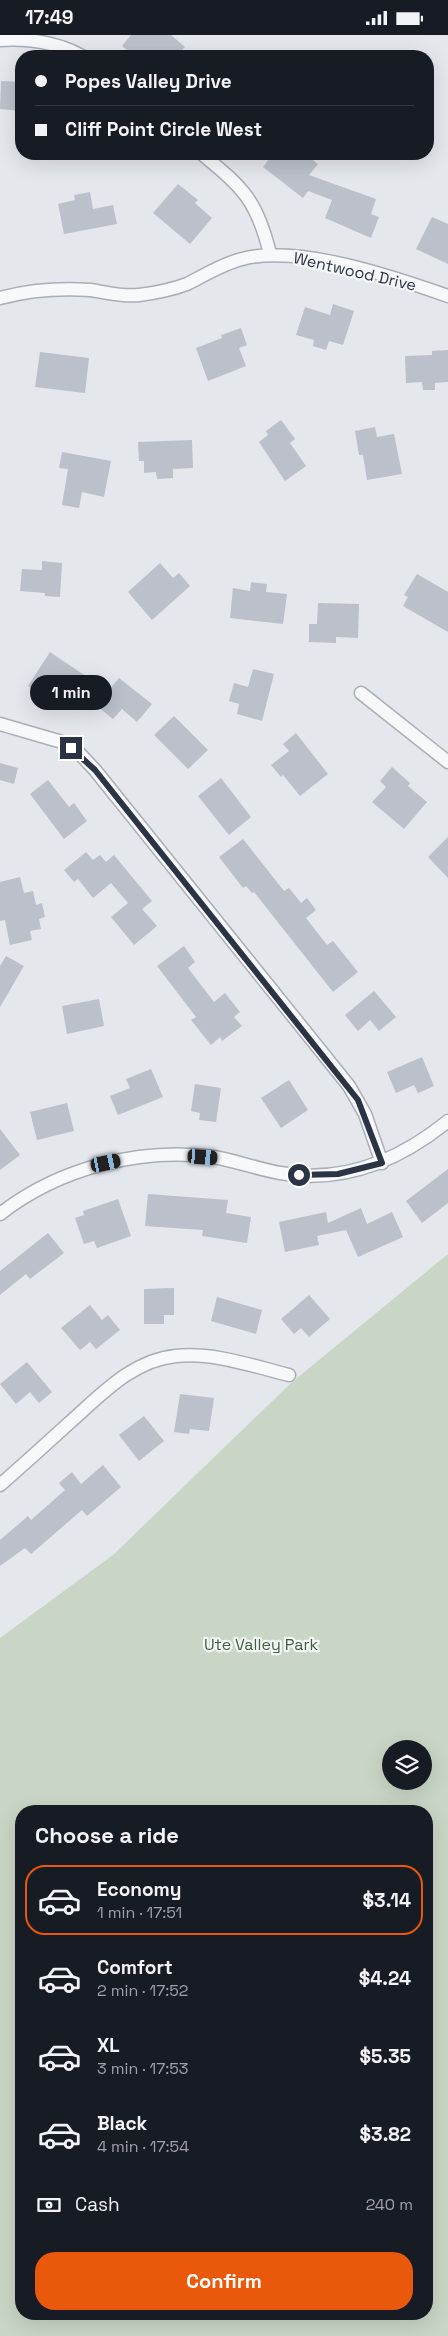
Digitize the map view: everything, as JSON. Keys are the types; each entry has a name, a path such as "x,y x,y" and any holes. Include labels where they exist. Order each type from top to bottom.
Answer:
{"street":[{"path":"0,40 37,40 70,50"},
{"path":"209,160 235,182 256,209 263,226 270,254"},
{"name":"Wentwood Drive","path":"0,299 34,291 62,289 136,295 152,293 186,284 241,259 270,254 308,258 373,272 448,296"},
{"path":"361,693 448,762"},
{"path":"0,724 62,742 79,753 95,770 349,1086 365,1115 382,1163"},
{"path":"0,1214 56,1180 100,1165 126,1159 170,1154 214,1157 280,1173 318,1176 359,1170 382,1163 428,1137 448,1121"},
{"path":"0,1485 113,1384 151,1361 177,1356 211,1357 289,1375"}],"green space":[{"name":"Ute Valley Park","path":"448,1254 448,2336 0,2336 0,1638 113,1555 291,1383"}],"building":[{"path":"131,35 171,35 185,47 182,50 127,50 122,46"},
{"path":"1,81 15,82 15,110 0,109"},
{"path":"268,160 313,160 318,164 309,175 376,199 371,214 379,217 371,238 325,218 332,200 308,191 303,198 263,167"},
{"path":"178,184 198,200 195,203 212,218 190,244 153,213"},
{"path":"90,192 93,209 113,205 117,224 64,234 58,204 75,200 74,195"},
{"path":"432,217 448,224 448,264 416,249"},
{"path":"333,304 354,311 343,345 329,341 326,350 313,346 314,340 296,335 305,307 330,315"},
{"path":"241,328 247,345 239,348 246,366 208,381 196,348 222,338 221,335"},
{"path":"448,350 448,382 435,383 435,390 423,390 422,382 406,383 405,356 432,355 432,351"},
{"path":"40,352 89,358 85,393 35,387"},
{"path":"281,420 295,439 290,443 306,466 285,481 259,442 268,435 266,431"},
{"path":"375,427 377,437 394,434 402,474 367,480 363,455 359,455 355,431"},
{"path":"192,440 193,468 173,469 173,478 157,479 156,472 144,473 144,461 139,461 138,442"},
{"path":"62,452 111,461 104,497 82,492 79,508 62,505 68,469 59,468"},
{"path":"42,561 62,563 60,597 45,596 45,593 20,591 22,569 42,570"},
{"path":"160,563 173,578 179,573 190,586 152,620 128,592"},
{"path":"417,574 448,592 448,632 403,606 408,597 404,595"},
{"path":"251,582 267,584 266,592 287,594 283,624 230,618 233,588 250,591"},
{"path":"318,603 359,604 358,638 336,637 336,643 309,642 309,624 317,624"},
{"path":"50,652 108,691 119,678 152,704 137,722 122,709 113,719 81,693 75,703 55,689 48,700 28,686"},
{"path":"253,669 274,674 262,721 237,714 239,704 229,701 234,683 248,687"},
{"path":"174,716 208,750 188,769 154,735"},
{"path":"296,733 328,774 300,796 283,775 281,777 271,765 289,751 283,744"},
{"path":"0,763 18,768 14,784 0,780"},
{"path":"392,767 410,783 408,786 427,802 404,829 372,802 386,787 380,781"},
{"path":"221,778 251,817 229,835 198,796"},
{"path":"48,780 69,807 74,803 87,821 64,839 30,794"},
{"path":"448,837 448,878 428,857"},
{"path":"243,839 284,891 289,888 301,903 307,898 316,910 306,918 327,945 333,941 358,972 333,992 254,892 252,893 246,886 243,888 219,857"},
{"path":"86,852 93,860 100,855 106,862 114,855 152,901 142,909 157,926 134,945 111,917 128,903 111,883 93,898 78,879 74,882 64,870"},
{"path":"20,877 24,893 33,891 36,905 42,903 45,917 39,919 41,929 30,931 32,940 10,945 5,920 0,921 0,882"},
{"path":"184,946 195,962 188,968 214,1002 225,993 240,1012 234,1017 242,1026 222,1041 220,1037 211,1045 191,1020 196,1017 157,966"},
{"path":"6,956 24,966 0,1007 0,966"},
{"path":"374,991 396,1017 379,1031 370,1020 358,1031 345,1015"},
{"path":"99,999 104,1026 67,1034 62,1006"},
{"path":"422,1057 434,1086 418,1093 414,1085 396,1093 387,1072"},
{"path":"151,1069 163,1097 118,1115 110,1096 130,1088 126,1079"},
{"path":"289,1080 308,1110 281,1128 261,1098"},
{"path":"195,1084 221,1088 216,1122 199,1120 200,1113 191,1111"},
{"path":"67,1103 74,1131 37,1140 30,1112"},
{"path":"0,1129 20,1155 0,1170"},
{"path":"448,1169 448,1203 422,1223 406,1201"},
{"path":"148,1194 228,1200 226,1213 251,1217 247,1243 202,1236 203,1230 145,1226"},
{"path":"118,1199 131,1236 97,1248 94,1241 84,1244 75,1218 84,1215 83,1211"},
{"path":"361,1208 367,1224 392,1212 403,1237 358,1257 346,1230 317,1236 319,1245 285,1252 279,1222 326,1212 328,1223"},
{"path":"48,1233 64,1253 30,1279 26,1274 0,1295 0,1271"},
{"path":"174,1288 174,1315 164,1315 164,1324 144,1324 144,1289"},
{"path":"309,1295 330,1319 309,1337 301,1328 294,1334 281,1319"},
{"path":"217,1297 262,1310 256,1334 211,1321"},
{"path":"90,1305 102,1320 108,1315 120,1330 96,1349 90,1342 80,1350 61,1328"},
{"path":"27,1362 52,1392 39,1403 30,1392 16,1404 0,1384"},
{"path":"180,1394 214,1398 209,1431 190,1429 189,1434 174,1432"},
{"path":"144,1416 164,1441 139,1461 119,1435"},
{"path":"103,1465 121,1487 87,1516 82,1510 31,1554 25,1548 0,1566 0,1540 28,1516 31,1520 65,1490 59,1483 72,1472 81,1484"}],"route":[{"path":"71,748 79,753 95,770 349,1086 358,1100 382,1163 338,1174 299,1175"}]}
